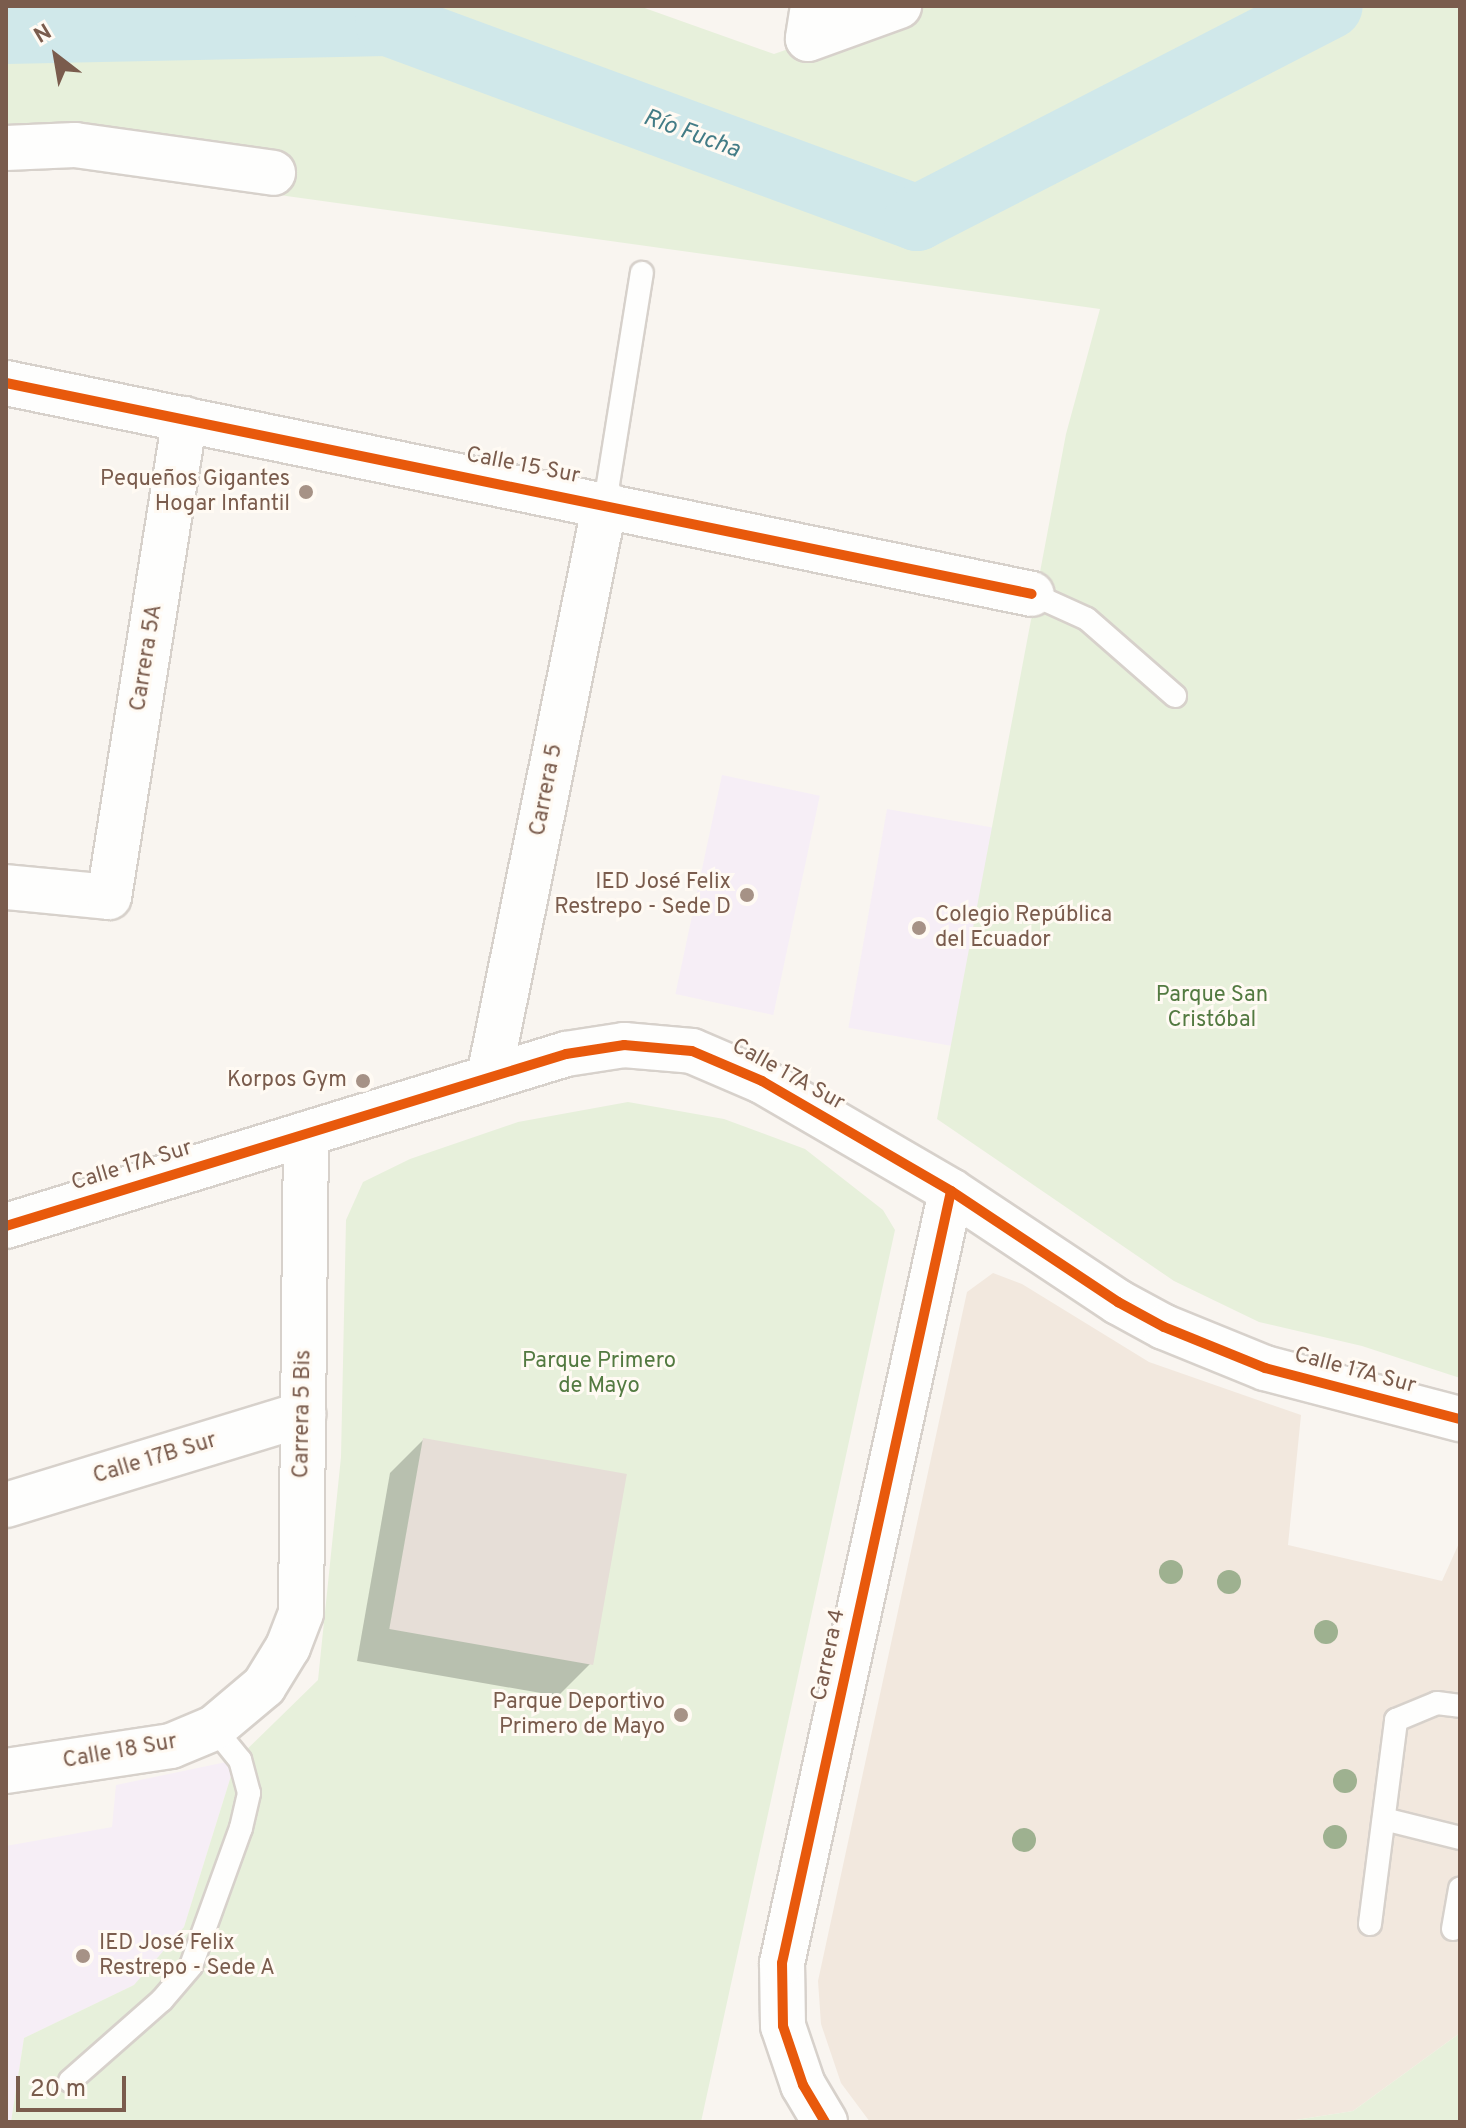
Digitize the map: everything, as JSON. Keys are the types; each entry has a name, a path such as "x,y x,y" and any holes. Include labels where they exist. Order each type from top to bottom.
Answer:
{"street":[{"path":"810,23 899,6"},
{"path":"6,148 75,145 273,173"},
{"name":"Calle 15 Sur","path":"6,383 605,503 1032,594"},
{"name":"Carrera 5A","path":"6,887 109,897 185,419"},
{"name":"Carrera 5","path":"489,1077 605,503"},
{"name":"Calle 17A Sur","path":"6,1226 489,1077 595,1048 692,1051 751,1074 951,1191 1118,1302 1164,1327 1265,1368 1460,1419"},
{"name":"Carrera 5 Bis","path":"264,1686 288,1647 301,1613 306,1134"},
{"name":"Carrera 4","path":"825,2122 803,2085 783,2026 782,1963 951,1191"},
{"name":"Calle 17B Sur","path":"6,1505 303,1414"},
{"name":"Calle 18 Sur","path":"6,1771 171,1746 214,1728 264,1686"}],"lane":[{"path":"605,503 642,273"},
{"path":"1032,594 1087,619 1175,696"},
{"path":"1370,1924 1396,1720 1437,1703 1460,1706"},
{"path":"70,2081 162,2000 191,1966 241,1828 249,1793 240,1760 214,1728"},
{"path":"1384,1819 1460,1838"},
{"path":"1453,1929 1460,1889"}],"shaded area":[{"name":"IED José Felix Restrepo - Sede D","path":"722,775 820,796 773,1015 675,994"},
{"name":"Colegio República del Ecuador","path":"887,809 992,828 954,1046 848,1028"},
{"path":"993,1273 1022,1284 1149,1362 1301,1415 1288,1545 1442,1581 1460,1541 1460,2033 1353,2111 1283,2122 870,2122 841,2083 821,2024 818,1981 967,1292"},
{"name":"IED José Felix Restrepo - Sede A","path":"236,1760 184,1927 134,1985 24,2038 11,2122 6,2122 6,1846 112,1827 116,1785"}],"green space":[{"name":"Parque San Cristóbal","path":"6,6 639,6 774,54 911,6 1460,6 1460,1378 1362,1346 1259,1322 1174,1281 937,1119 1066,434 1100,309 12,158 6,180"},
{"name":"Parque Primero de Mayo","path":"628,1102 724,1119 805,1149 883,1210 895,1230 701,2122 11,2122 24,2038 134,1985 184,1927 236,1760 318,1680 341,1457 346,1220 363,1182 410,1159 518,1122"},
{"path":"1460,2033 1460,2122 1283,2122 1353,2111"}],"building":[{"path":"423,1438 627,1474 593,1665 389,1629"}],"waterway":[{"name":"Río Fucha","path":"6,31 388,23 917,218 1330,6"}],"cycle path":[{"path":"6,383 1032,594"},
{"path":"6,1226 566,1054 624,1045 692,1051 762,1081 951,1191 1118,1302 1164,1327 1265,1368 1460,1419"},
{"path":"825,2122 803,2085 783,2026 782,1963 951,1191"}],"place":[{"name":"Pequeños Gigantes Hogar Infantil","path":"306,492"},
{"name":"IED José Felix Restrepo - Sede D","path":"747,895"},
{"name":"Colegio República del Ecuador","path":"919,928"},
{"name":"Korpos Gym","path":"363,1081"},
{"name":"Parque Deportivo Primero de Mayo","path":"681,1715"},
{"name":"IED José Felix Restrepo - Sede A","path":"83,1956"}]}
